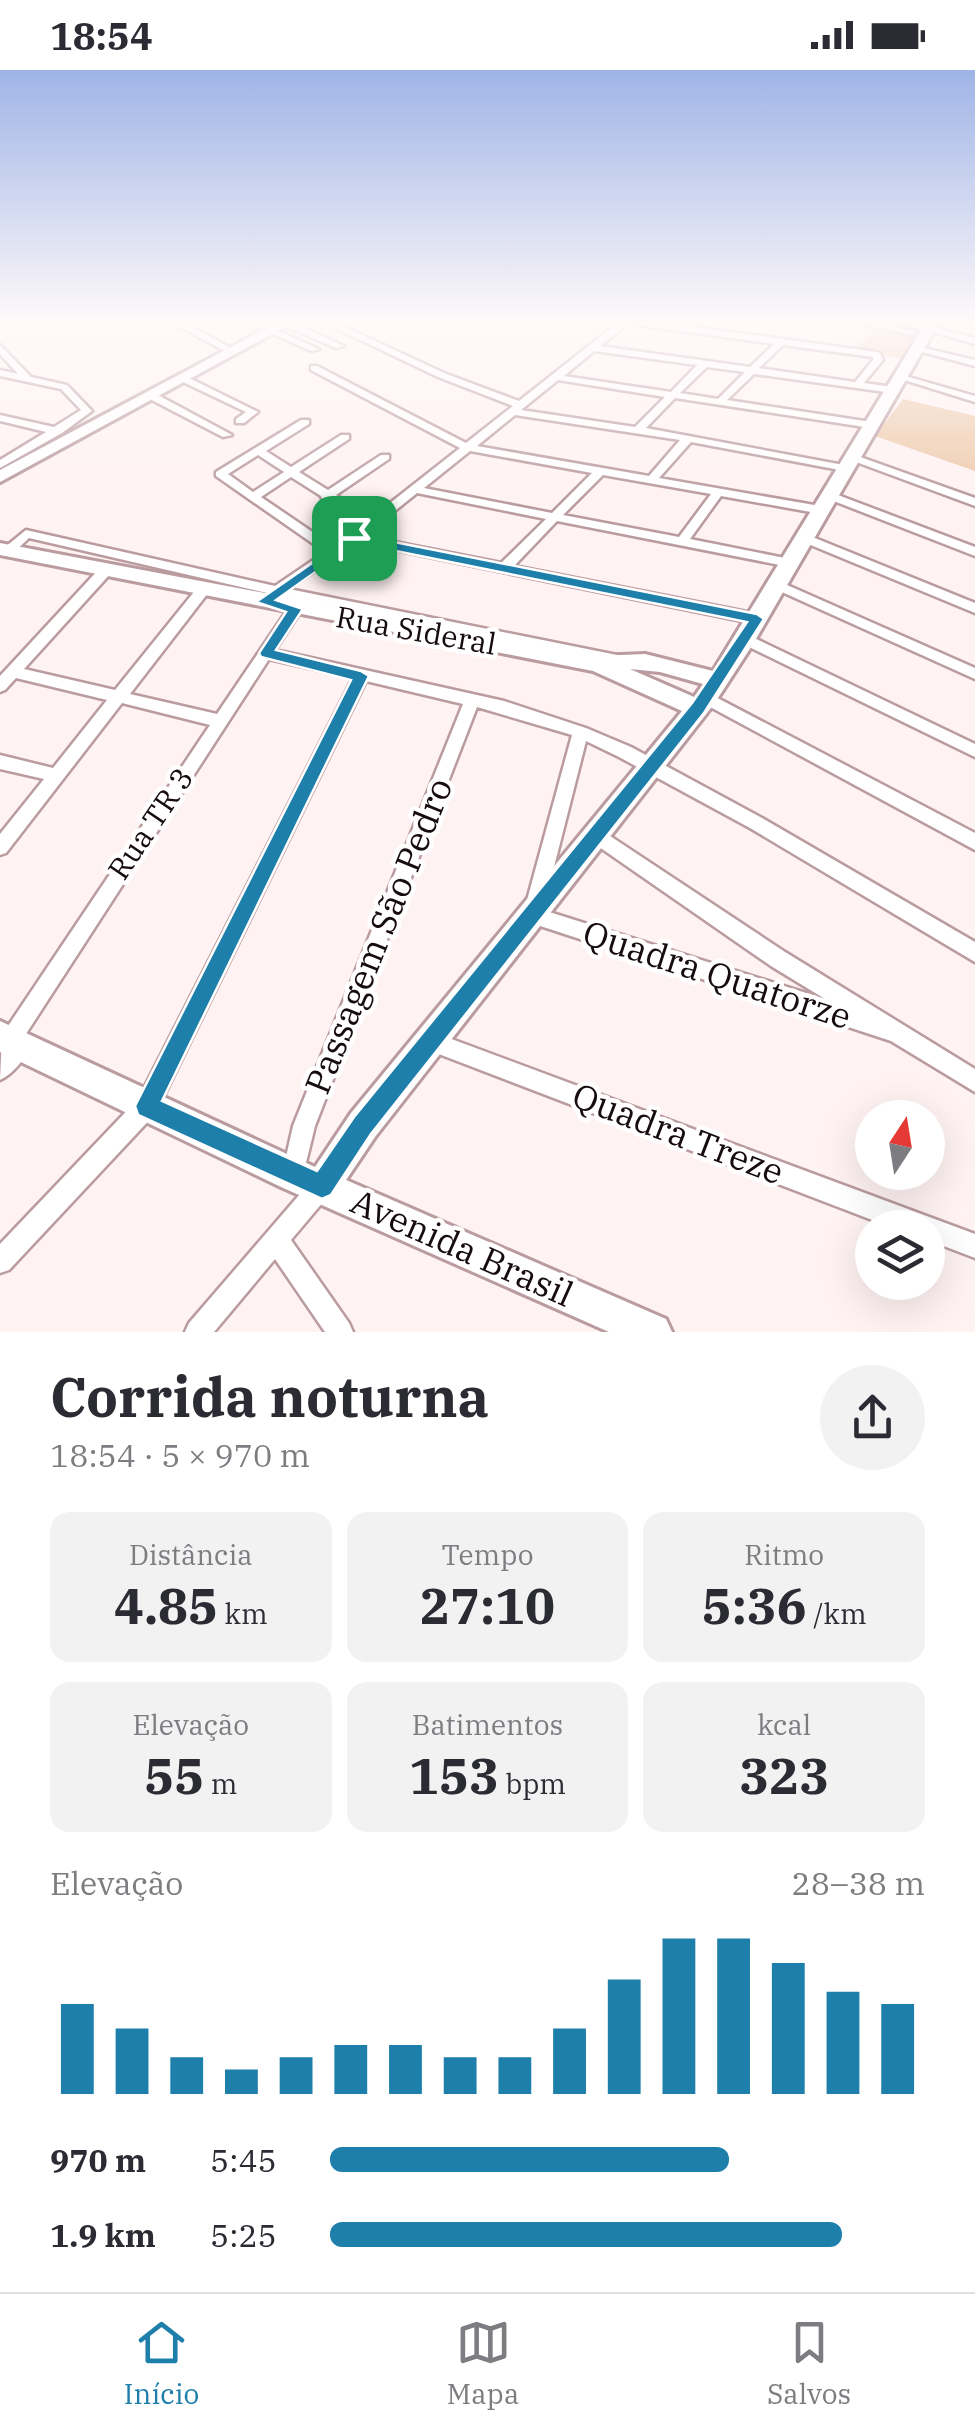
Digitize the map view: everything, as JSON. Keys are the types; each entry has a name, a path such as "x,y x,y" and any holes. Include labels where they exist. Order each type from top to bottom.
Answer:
{"main road":[{"path":"0,477 182,380"},
{"path":"308,1181 348,1144 598,837 707,696 778,585 899,380"},
{"name":"Rua Sideral","path":"3,553 203,590 270,596 295,609 607,662 669,666 707,696"},
{"name":"Rua Sideral","path":"607,662 707,696"},
{"name":"Avenida Brasil","path":"7,1048 147,1106 632,1327"}],"street":[{"path":"0,466 87,411 64,387 32,380"},
{"path":"186,380 253,412 240,420"},
{"path":"337,380 466,447 718,491 826,503 975,552"},
{"path":"452,380 515,408 848,463 975,502"},
{"path":"270,596 354,538 550,380"},
{"path":"572,380 871,425"},
{"path":"638,430 689,380"},
{"path":"720,402 741,380"},
{"path":"816,380 857,386 897,383 975,398"},
{"path":"857,386 861,380"},
{"path":"152,396 227,435"},
{"path":"0,418 58,431"},
{"path":"305,422 220,474 334,553"},
{"path":"253,497 345,438"},
{"path":"652,479 688,438"},
{"path":"259,451 372,524"},
{"path":"326,497 385,457"},
{"path":"506,567 600,471"},
{"path":"413,489 790,563"},
{"path":"682,542 718,491"},
{"path":"3,553 26,534 270,596 607,662"},
{"path":"354,538 506,567 751,629 975,751"},
{"path":"805,538 975,608"},
{"path":"0,686 106,570"},
{"path":"778,585 975,674"},
{"path":"0,847 203,590"},
{"name":"Rua TR 3","path":"7,1048 295,609"},
{"path":"266,653 472,700 580,732 652,766 975,953"},
{"path":"12,672 221,721"},
{"path":"0,1261 147,1106 361,676"},
{"path":"707,696 975,842"},
{"name":"Passagem São Pedro","path":"198,1332 278,1242 308,1181 304,1126 472,700"},
{"path":"532,915 580,732"},
{"path":"0,762 55,775"},
{"path":"598,837 778,958 975,1081"},
{"name":"Quadra Quatorze","path":"532,915 902,1034"},
{"name":"Quadra Treze","path":"430,1041 878,1210"},
{"name":"Quadra Treze","path":"945,1235 975,1246"},
{"path":"278,1242 340,1332"}],"shaded area":[{"path":"903,399 975,416 975,471 875,436"}],"route":[{"path":"354,538 757,619 698,708 348,1144 322,1186 147,1106 361,676 266,653 295,609 263,602 354,538"}]}
